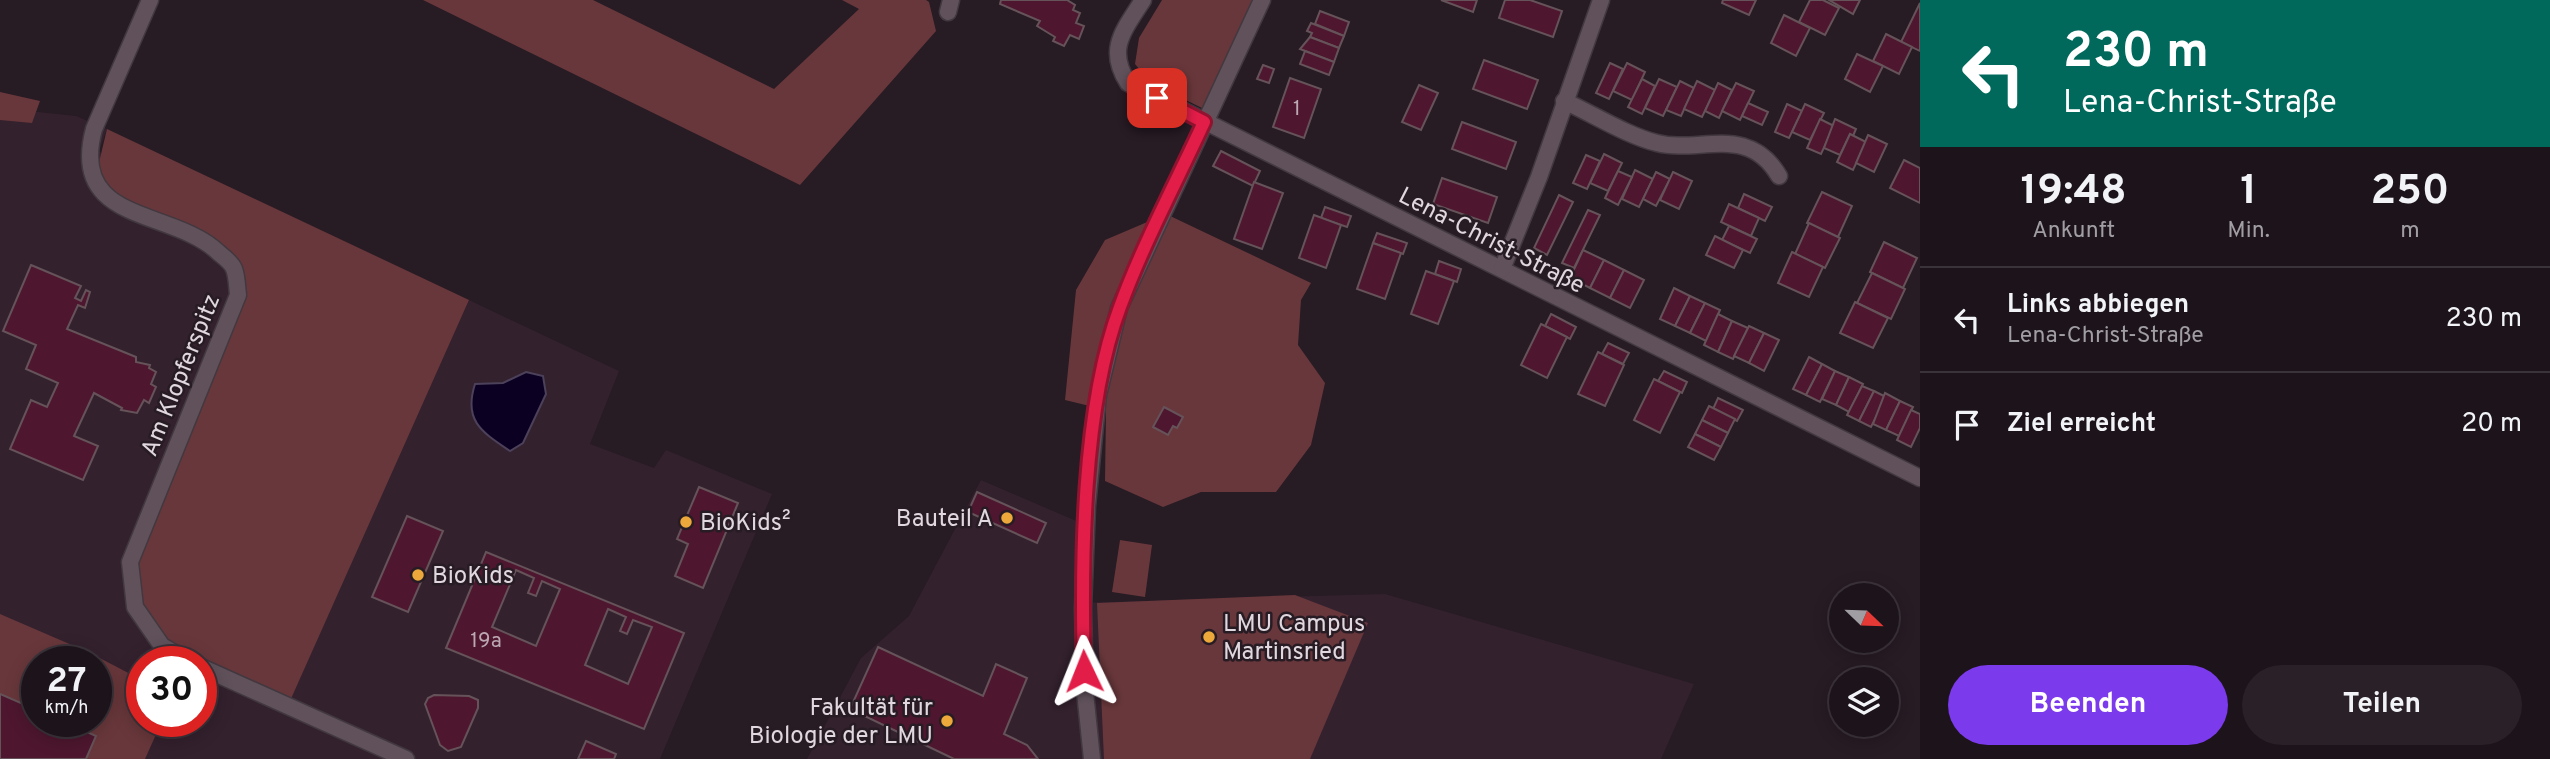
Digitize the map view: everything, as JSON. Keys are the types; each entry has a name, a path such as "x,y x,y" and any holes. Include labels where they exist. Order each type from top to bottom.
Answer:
{"street":[{"name":"Am Klopferspitz","path":"150,0 94,129 89,146 90,168 97,186 110,199 208,242 234,267 238,295 130,562 135,607 162,646"},
{"name":"Lena-Christ-Straße","path":"1143,0 1116,50 1119,69 1128,83 1920,478"},
{"path":"1092,759 1085,692 1083,608 1087,506 1098,395 1119,308 1262,0"},
{"path":"1502,269 1601,0"},
{"path":"1564,102 1658,144 1725,143 1756,152 1771,162 1779,176"},
{"path":"217,674 406,759"}],"shaded area":[{"path":"423,0 593,0 774,89 859,9 842,0 926,0 929,2 936,31 800,185"},
{"path":"1162,0 1254,0 1202,108 1151,83 1135,64 1139,38"},
{"path":"0,92 40,101 32,123 0,120"},
{"path":"0,108 76,116 107,129 99,151 239,264 246,295 137,567 190,646 126,646 126,737 217,737 217,669 290,700 469,300 619,371 590,444 654,468 666,450 772,494 660,759 0,759"},
{"path":"107,129 469,300 290,701 217,670 217,646 175,646 152,624 141,605 137,567 246,295 239,264 112,195 97,171"},
{"path":"1166,214 1311,283 1301,300 1298,345 1325,383 1311,445 1276,492 1201,492 1163,507 1105,481 1106,410 1065,400 1076,290 1105,240"},
{"path":"526,372 543,376 546,394 523,443 510,451 491,438 478,424 471,407 472,397 475,384 503,383"},
{"name":"LMU Campus Martinsried","path":"981,480 1081,523 1077,603 1385,594 1694,684 1661,759 807,759 861,658 909,616"},
{"path":"1120,540 1152,545 1145,597 1112,592"},
{"path":"1295,595 1368,623 1310,759 1104,759 1097,603"},
{"path":"0,614 74,646 21,646 21,703 0,694"},
{"path":"112,664 126,672 126,737 155,737 145,759 86,759 96,737 112,737"}],"building":[{"path":"1001,0 1067,0 1075,5 1073,10 1080,13 1076,23 1084,26 1079,39 1070,35 1064,46 1053,41 1055,37 1037,26 1040,21 1000,4"},
{"path":"1441,0 1477,0 1473,12"},
{"path":"1505,0 1530,0 1562,11 1553,37 1499,18"},
{"path":"1723,0 1756,0 1749,15 1722,3"},
{"path":"1810,0 1823,0 1839,8 1825,35 1799,22"},
{"path":"1829,0 1860,0 1853,14"},
{"path":"1920,3 1920,51 1901,42"},
{"path":"1320,11 1349,22 1344,36 1315,24"},
{"path":"1784,15 1810,28 1796,56 1771,43"},
{"path":"1311,23 1344,36 1339,48 1310,37 1312,33 1307,31"},
{"path":"1886,34 1912,47 1899,74 1873,61"},
{"path":"1310,37 1339,48 1334,62 1300,49"},
{"path":"1305,51 1334,62 1329,75 1300,64"},
{"path":"1857,54 1883,66 1870,92 1845,79"},
{"path":"1484,60 1538,80 1527,109 1473,89"},
{"path":"1610,63 1623,69 1609,99 1596,93"},
{"path":"1627,63 1645,72 1632,100 1613,91"},
{"path":"1263,65 1274,69 1269,83 1257,79"},
{"path":"1290,78 1321,89 1304,138 1273,127"},
{"path":"1642,79 1655,86 1642,114 1628,107"},
{"path":"1659,79 1677,87 1663,116 1645,108"},
{"path":"1680,81 1694,88 1681,116 1666,110"},
{"path":"1697,81 1715,90 1702,117 1684,109"},
{"path":"1718,83 1732,90 1719,118 1705,111"},
{"path":"1736,83 1754,91 1740,120 1722,111"},
{"path":"1419,85 1438,93 1421,130 1402,122"},
{"path":"1748,103 1768,112 1762,125 1742,116"},
{"path":"1787,104 1802,111 1789,138 1775,132"},
{"path":"1805,104 1824,113 1810,140 1792,132"},
{"path":"1820,119 1834,126 1821,154 1807,148"},
{"path":"1835,119 1856,129 1853,136 1850,134 1840,155 1824,148"},
{"path":"1462,122 1516,142 1506,169 1452,149"},
{"path":"1850,134 1866,142 1853,170 1837,162"},
{"path":"1868,135 1887,144 1874,172 1856,163"},
{"path":"1221,151 1260,171 1253,186 1213,166"},
{"path":"1604,154 1622,163 1608,191 1590,183"},
{"path":"1586,155 1600,161 1587,189 1573,183"},
{"path":"1904,160 1920,168 1920,203 1890,188"},
{"path":"1635,170 1653,179 1639,207 1622,199"},
{"path":"1618,171 1632,177 1618,205 1605,198"},
{"path":"1656,172 1670,179 1656,206 1643,199"},
{"path":"1673,172 1692,181 1679,209 1660,200"},
{"path":"1442,178 1497,197 1488,223 1433,204"},
{"path":"1254,182 1283,193 1262,249 1234,239"},
{"path":"1822,192 1852,206 1838,237 1807,223"},
{"path":"1744,194 1772,207 1765,221 1738,208"},
{"path":"1559,195 1573,202 1547,255 1534,248"},
{"path":"1729,204 1759,218 1751,236 1721,222"},
{"path":"1325,207 1351,216 1347,227 1321,218"},
{"path":"1588,210 1600,215 1574,268 1562,263"},
{"path":"1314,215 1341,225 1326,268 1299,258"},
{"path":"1809,223 1840,238 1825,268 1795,254"},
{"path":"1729,226 1757,239 1750,253 1722,240"},
{"path":"1377,233 1407,243 1403,254 1373,243"},
{"path":"1715,236 1743,250 1734,268 1706,255"},
{"path":"1884,242 1917,258 1903,288 1870,272"},
{"path":"1373,243 1401,253 1385,299 1357,289"},
{"path":"1583,250 1604,260 1590,288 1570,278"},
{"path":"1792,252 1823,267 1809,297 1778,283"},
{"path":"1604,260 1624,270 1610,298 1590,288"},
{"path":"1439,261 1461,269 1457,282 1435,274"},
{"path":"31,265 81,286 75,298 81,301 86,290 90,292 85,308 78,305 67,329 136,357 136,362 150,365 149,368 156,372 151,384 156,387 149,403 144,400 137,413 121,410 122,408 94,393 74,436 98,446 83,480 10,449 31,400 47,407 58,383 26,369 36,345 3,331"},
{"path":"1624,270 1644,280 1630,308 1610,298"},
{"path":"1426,271 1454,281 1438,324 1411,314"},
{"path":"1872,273 1905,289 1891,319 1857,303"},
{"path":"1674,288 1690,296 1675,326 1660,319"},
{"path":"1690,296 1705,303 1690,333 1675,326"},
{"path":"1855,302 1888,318 1873,348 1840,333"},
{"path":"1705,303 1720,310 1706,341 1690,333"},
{"path":"1551,314 1576,327 1570,339 1545,326"},
{"path":"1718,314 1732,321 1718,352 1704,345"},
{"path":"1732,321 1748,328 1733,359 1718,352"},
{"path":"1541,324 1567,337 1547,378 1521,365"},
{"path":"1749,326 1764,333 1749,363 1734,356"},
{"path":"1764,333 1779,340 1764,371 1749,363"},
{"path":"1608,343 1629,353 1623,364 1602,354"},
{"path":"1598,352 1624,365 1605,406 1578,394"},
{"path":"1809,357 1822,364 1806,395 1793,389"},
{"path":"1822,364 1835,371 1820,402 1806,395"},
{"path":"1664,371 1687,382 1682,393 1658,381"},
{"path":"1835,371 1849,377 1836,405 1822,399"},
{"path":"1849,377 1863,384 1849,412 1836,405"},
{"path":"1654,379 1680,392 1660,433 1634,420"},
{"path":"1862,386 1874,391 1859,421 1847,415"},
{"path":"1874,391 1886,397 1871,427 1859,421"},
{"path":"1885,393 1900,401 1886,430 1873,424"},
{"path":"1718,398 1743,410 1737,421 1713,409"},
{"path":"1900,401 1913,407 1899,436 1886,430"},
{"path":"1709,406 1735,419 1728,433 1702,420"},
{"path":"1164,407 1183,417 1177,428 1173,426 1168,435 1153,427"},
{"path":"1911,410 1920,414 1920,428 1911,447 1897,440"},
{"path":"1702,420 1728,433 1721,447 1695,434"},
{"path":"1695,434 1721,447 1714,460 1688,447"},
{"path":"699,487 738,503 703,588 675,576 688,544 677,539"},
{"name":"Bauteil A","path":"977,492 1046,523 1037,543 968,512"},
{"path":"407,516 443,531 408,612 372,597"},
{"path":"486,552 684,633 644,729 446,648","holes":["516,570 534,578 528,593 536,596 542,581 560,589 536,646 492,627","608,609 626,617 620,631 627,634 633,620 652,627 628,684 585,665"]},
{"path":"878,647 983,696 996,664 1027,678 1004,734 1027,745 1038,759 954,759 850,709"},
{"path":"0,694 21,703 21,737 96,737 86,759 0,759"},
{"path":"434,695 469,696 478,700 478,708 461,747 448,751 440,745 425,704 428,698"},
{"path":"586,741 616,754 614,759 578,759"}],"place":[{"name":"Bauteil A","path":"1007,518"},
{"name":"BioKids²","path":"686,522"},
{"name":"BioKids","path":"418,575"},
{"name":"LMU Campus Martinsried","path":"1209,637"},
{"name":"Fakultät für Biologie der LMU","path":"947,721"}],"route":[{"path":"1084,671 1084,557 1098,395 1119,308 1204,122 1157,98"}]}
